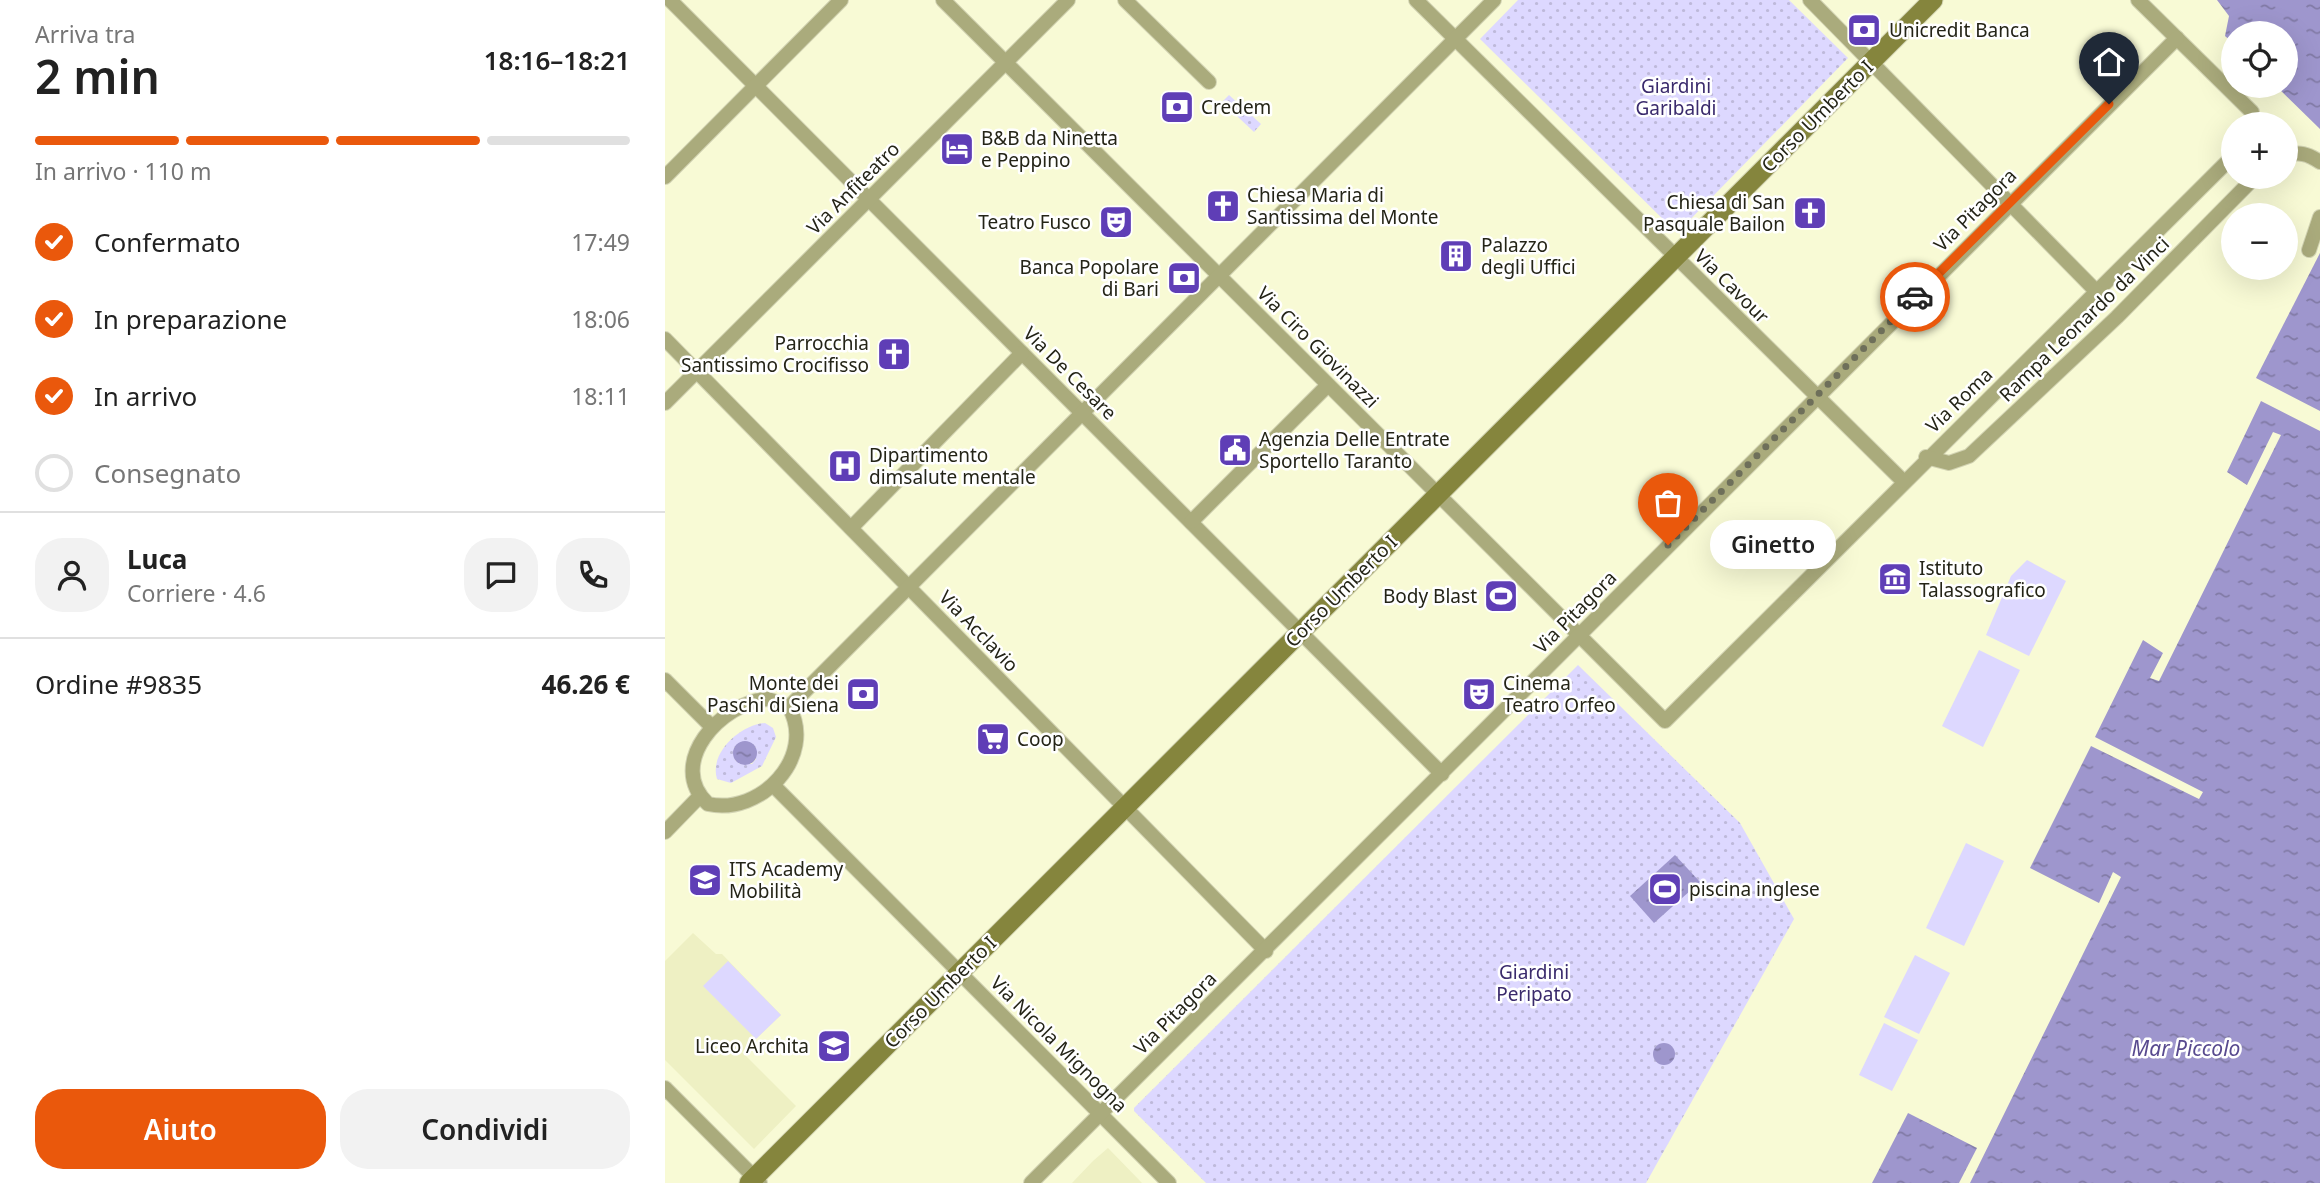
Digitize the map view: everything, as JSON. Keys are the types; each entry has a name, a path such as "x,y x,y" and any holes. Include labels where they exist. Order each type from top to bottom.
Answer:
{"main road":[{"name":"Corso Umberto I","path":"755,1181 960,971 1933,0"}],"street":[{"name":"Via De Cesare","path":"670,0 1442,774"},
{"path":"665,177 841,0"},
{"name":"Via Ciro Giovinazzi","path":"943,0 1665,721"},
{"name":"Via Anfiteatro","path":"665,403 1068,0"},
{"path":"1125,0 1209,82"},
{"name":"Via Cavour","path":"1416,0 1903,481"},
{"path":"789,707 1494,0"},
{"path":"1810,0 2097,292"},
{"path":"2138,0 2251,112"},
{"name":"Via Pitagora","path":"1031,1183 2177,38"},
{"path":"2298,153 2308,154 2320,162"},
{"name":"Via Roma","path":"1665,721 1926,457 2221,168"},
{"name":"Rampa Leonardo da Vinci","path":"1926,457 1949,463 1969,456 2117,317 2243,189"},
{"path":"2309,250 2320,217"},
{"name":"Via Acclavio","path":"665,339 1266,951"},
{"path":"851,528 1022,353"},
{"path":"1191,522 1328,385"},
{"path":"665,680 712,727"},
{"path":"768,699 789,707 798,733 795,750 773,785 762,795 737,807 708,804 699,797 691,780 691,760 696,747 723,715 753,700 768,699"},
{"name":"Via Nicola Mignogna","path":"773,785 1169,1183"},
{"path":"665,832 699,797"},
{"path":"665,1088 755,1181"}],"shaded area":[{"path":"693,933 716,954 722,954 781,1015 742,1052 796,1106 754,1149 665,1060 665,961"},
{"path":"1108,1148 1142,1183 1072,1183 1093,1161"}],"green space":[{"name":"Giardini Garibaldi","path":"1518,0 1789,0 1848,58 1677,233 1480,39"},
{"path":"1229,95 1261,124 1254,132 1222,102"},
{"path":"2027,560 2066,581 2029,656 1986,635 2011,576"},
{"path":"1979,650 2020,670 1983,747 1942,726"},
{"name":"Giardini Peripato","path":"1578,665 1740,823 1794,919 1646,1183 1206,1183 1134,1108"},
{"path":"765,723 773,728 776,737 762,766 731,783 717,779 716,769 722,750 737,735 755,725","holes":["734,747 756,747 756,759 752,764 740,764 735,760"]},
{"path":"1966,843 2004,861 1964,946 1926,928"},
{"path":"1915,955 1950,973 1919,1034 1884,1017"},
{"path":"728,961 781,1015 756,1039 703,986"},
{"path":"1884,1023 1918,1040 1892,1091 1859,1075"}],"water":[{"path":"2217,0 2320,0 2320,129 2288,98 2298,98 2298,21 2228,21 2229,16"},
{"path":"2320,253 2320,411 2256,378"},
{"name":"Mar Piccolo","path":"2261,401 2320,431 2320,1183 1970,1183 2121,877 2113,872 2099,903 2030,868 2091,746 2199,799 2203,792 2095,737 2143,640 2163,653 2150,678 2159,681 2281,435 2273,432 2247,485 2227,472"},
{"path":"745,741 754,744 757,753 754,762 745,765 736,762 733,753 736,744"},
{"name":"piscina inglese","path":"1675,855 1700,882 1654,923 1630,896"},
{"path":"1664,1043 1672,1046 1675,1054 1672,1062 1664,1065 1656,1062 1653,1054 1656,1046"},
{"path":"1908,1113 1977,1148 1959,1183 1872,1183"}],"way so far":[{"path":"1668,545 1915,297"}],"place":[{"name":"Unicredit Banca","path":"1864,30"},
{"name":"Credem","path":"1177,107"},
{"name":"B&B da Ninetta e Peppino","path":"957,149"},
{"name":"Chiesa Maria di Santissima del Monte","path":"1223,206"},
{"name":"Chiesa di San Pasquale Bailon","path":"1810,213"},
{"name":"Teatro Fusco","path":"1116,222"},
{"name":"Palazzo degli Uffici","path":"1456,256"},
{"name":"Banca Popolare di Bari","path":"1184,278"},
{"name":"Parrocchia Santissimo Crocifisso","path":"894,354"},
{"name":"Agenzia Delle Entrate Sportello Taranto","path":"1235,450"},
{"name":"Dipartimento dimsalute mentale","path":"845,466"},
{"name":"Ginetto","path":"1668,545"},
{"name":"Istituto Talassografico","path":"1895,579"},
{"name":"Body Blast","path":"1501,596"},
{"name":"Monte dei Paschi di Siena","path":"863,694"},
{"name":"Cinema Teatro Orfeo","path":"1479,694"},
{"name":"Coop","path":"993,739"},
{"name":"ITS Academy Mobilità","path":"705,880"},
{"name":"piscina inglese","path":"1665,889"},
{"name":"Liceo Archita","path":"834,1046"}],"route":[{"path":"1915,297 2109,104"}]}
